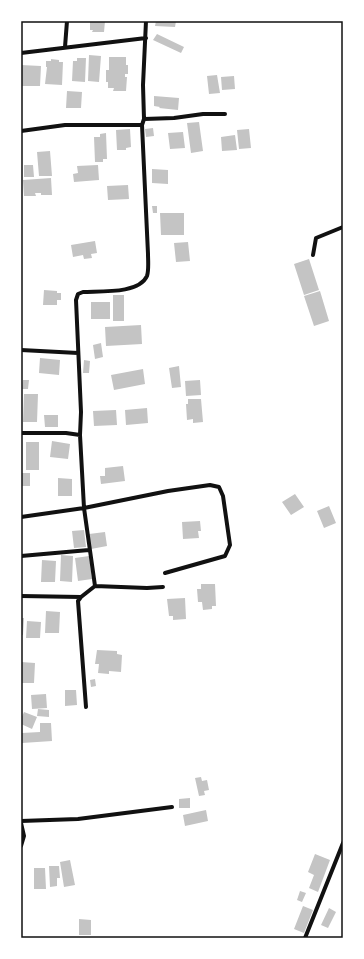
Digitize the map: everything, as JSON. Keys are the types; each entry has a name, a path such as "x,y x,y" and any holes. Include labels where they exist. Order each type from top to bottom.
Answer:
{"street":[{"path":"65,47 67,21"},
{"path":"95,586 84,508 76,300 78,294 83,292 128,289 142,283 148,274 142,125 144,119 143,85 146,21"},
{"path":"21,53 146,38"},
{"path":"144,119 174,118 194,114 225,114"},
{"path":"21,131 65,126 142,125"},
{"path":"313,255 316,238 343,227"},
{"path":"21,350 78,353"},
{"path":"21,433 66,433 80,435"},
{"path":"21,517 84,508 168,490 210,485 219,487 223,496 230,545 225,556 165,573"},
{"path":"21,556 89,550"},
{"path":"86,707 78,601 95,586 119,588 163,587"},
{"path":"21,596 81,597"},
{"path":"21,846 24,836 21,822 78,819 172,807"},
{"path":"305,938 343,843"}],"building":[{"path":"90,21 105,21 104,32 92,32 93,30 90,30"},
{"path":"156,21 176,21 175,27 155,26"},
{"path":"157,34 184,47 181,53 153,40"},
{"path":"89,55 101,56 99,82 88,81"},
{"path":"109,57 126,57 128,74 125,74 125,77 127,77 126,91 113,91 114,88 108,88 108,82 106,82 106,70 109,70"},
{"path":"77,58 86,58 85,82 72,81 73,61 77,61"},
{"path":"51,59 63,62 62,85 45,84 47,67 46,61 51,61"},
{"path":"21,65 41,66 40,86 21,86"},
{"path":"217,75 220,93 209,94 207,76"},
{"path":"234,76 235,89 222,90 221,77"},
{"path":"67,91 82,92 81,108 66,108"},
{"path":"154,96 179,98 178,110 154,106"},
{"path":"199,122 203,151 191,153 187,123"},
{"path":"153,128 154,136 146,137 145,129"},
{"path":"130,129 131,147 126,148 126,150 117,150 116,130"},
{"path":"249,129 251,148 239,149 237,130"},
{"path":"183,132 185,148 170,149 168,133"},
{"path":"106,133 107,159 103,159 103,162 95,162 94,137 100,137 100,134"},
{"path":"235,135 237,150 222,151 221,137"},
{"path":"50,151 52,176 39,176 37,152"},
{"path":"24,165 33,165 34,177 24,177"},
{"path":"98,165 99,180 74,182 73,174 78,173 77,166"},
{"path":"152,169 168,170 168,184 152,183"},
{"path":"51,178 52,195 41,195 41,193 35,193 36,196 24,196 23,180"},
{"path":"128,185 129,199 108,200 107,186"},
{"path":"152,206 157,206 157,213 153,213"},
{"path":"160,213 184,213 184,235 161,235"},
{"path":"95,241 97,253 91,254 92,258 84,259 83,255 73,257 71,245"},
{"path":"188,242 190,261 176,262 174,243"},
{"path":"309,259 319,290 304,295 294,264"},
{"path":"44,290 57,291 57,293 61,293 61,300 57,300 57,305 43,305"},
{"path":"320,291 329,321 314,326 304,296"},
{"path":"113,295 124,295 124,321 113,321"},
{"path":"91,302 110,302 110,319 91,319"},
{"path":"141,325 142,344 106,346 105,327"},
{"path":"101,343 103,357 95,359 93,345"},
{"path":"40,358 60,360 59,375 39,373"},
{"path":"84,360 90,361 89,373 83,373"},
{"path":"179,366 181,387 172,388 169,368"},
{"path":"143,369 145,384 114,390 111,375"},
{"path":"23,380 29,380 28,389 22,389"},
{"path":"200,380 201,395 186,396 185,381"},
{"path":"24,394 38,394 37,422 23,422"},
{"path":"188,399 201,399 203,422 193,423 193,419 187,420 186,404 188,404"},
{"path":"147,408 148,423 126,425 125,410"},
{"path":"116,410 117,425 94,426 93,411"},
{"path":"44,415 58,415 58,427 45,427"},
{"path":"52,441 70,444 68,459 50,457"},
{"path":"26,442 39,442 39,470 26,470"},
{"path":"123,466 125,481 101,484 100,476 105,476 105,468"},
{"path":"21,473 30,473 30,486 21,486"},
{"path":"58,478 72,479 72,496 58,496"},
{"path":"295,494 304,507 291,515 282,502"},
{"path":"329,506 336,523 324,528 317,511"},
{"path":"200,521 201,531 198,531 199,538 183,539 182,522"},
{"path":"84,530 86,547 74,548 72,531"},
{"path":"105,532 107,546 91,549 89,534"},
{"path":"61,555 73,556 72,582 60,581"},
{"path":"89,556 92,579 78,581 75,558"},
{"path":"42,560 56,561 55,582 41,582"},
{"path":"201,584 215,584 216,606 212,606 212,609 203,610 202,602 198,602 197,589 201,589"},
{"path":"185,598 186,619 173,620 173,616 169,616 167,599"},
{"path":"46,611 60,612 59,633 45,633"},
{"path":"21,618 24,618 23,635 21,635"},
{"path":"27,621 41,622 40,638 26,638"},
{"path":"97,650 117,651 117,654 122,655 121,672 109,671 109,674 98,673 99,664 95,664"},
{"path":"21,662 35,663 34,683 21,683"},
{"path":"95,679 96,686 91,687 90,680"},
{"path":"65,690 76,690 77,705 65,706"},
{"path":"46,694 47,708 32,709 31,695"},
{"path":"38,709 49,710 49,717 37,716"},
{"path":"24,712 37,717 32,729 21,724 21,719"},
{"path":"40,723 51,723 52,741 22,743 22,733 40,732"},
{"path":"201,777 202,781 207,780 209,790 204,791 205,795 199,796 195,778"},
{"path":"190,798 190,808 179,808 179,799"},
{"path":"206,810 208,821 185,826 183,815"},
{"path":"315,854 330,860 318,892 309,888 314,875 308,872"},
{"path":"70,860 75,885 64,887 60,862"},
{"path":"49,866 59,866 60,878 57,878 57,886 50,887"},
{"path":"34,868 45,868 46,889 34,889"},
{"path":"300,891 306,893 302,902 297,900"},
{"path":"303,906 313,910 304,933 294,929"},
{"path":"329,908 336,912 328,928 321,925"},
{"path":"79,919 91,920 91,935 79,935"}]}
